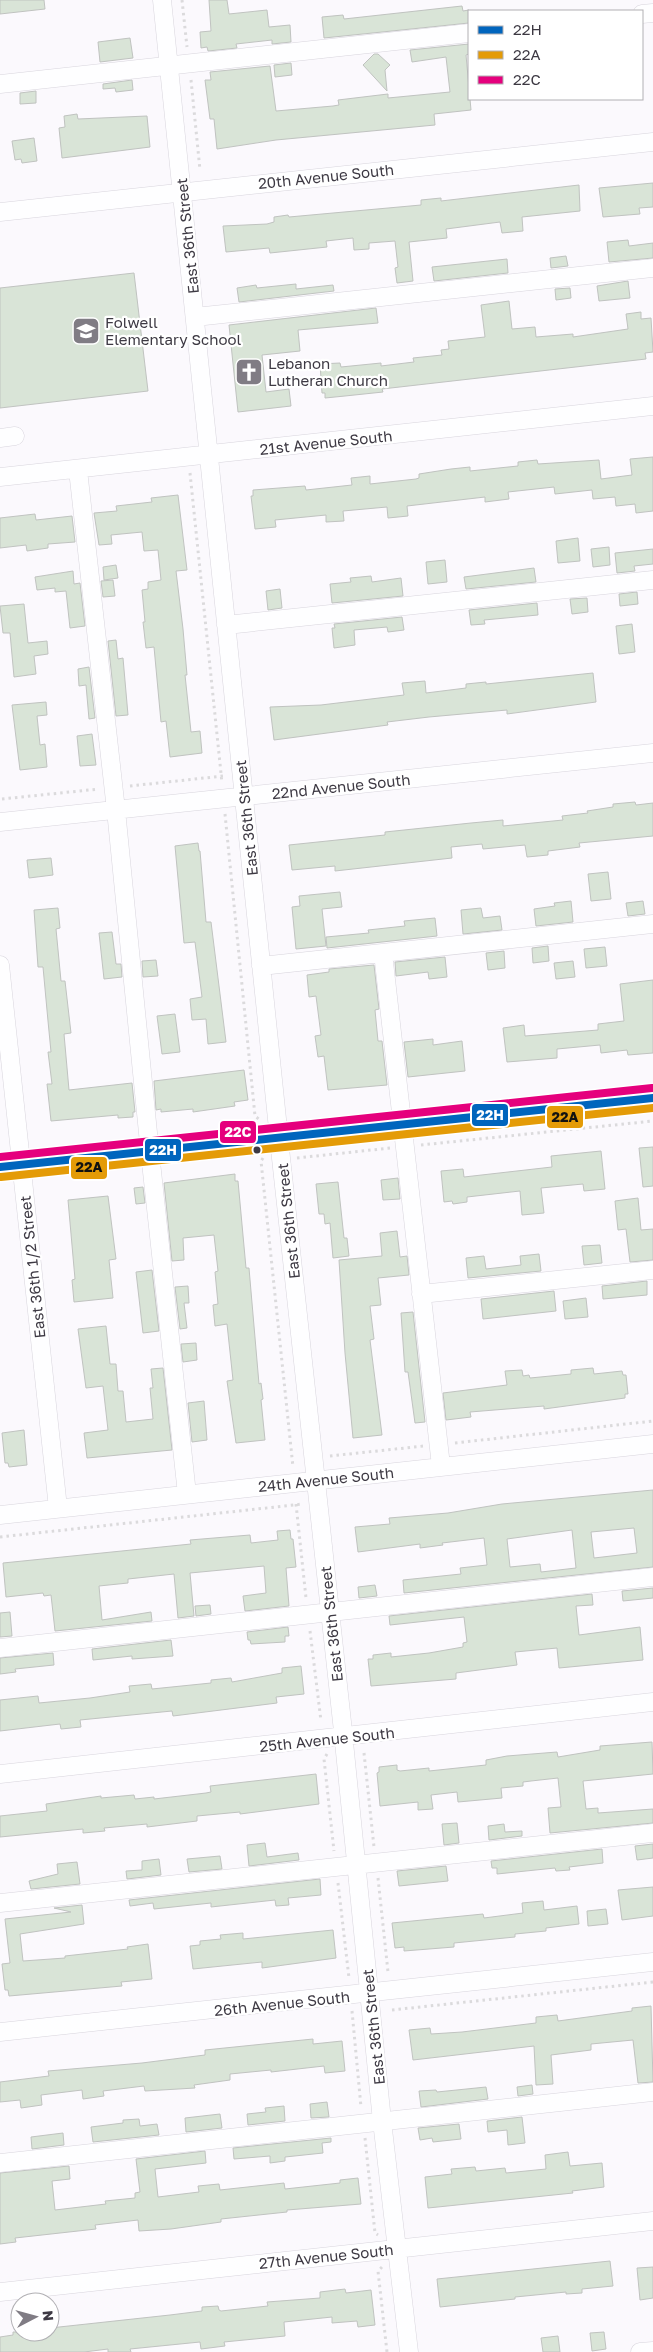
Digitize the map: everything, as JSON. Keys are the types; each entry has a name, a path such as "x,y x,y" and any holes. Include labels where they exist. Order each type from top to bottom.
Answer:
{"street":[{"name":"East 36th Street","path":"162,0 279,1139 344,1737 382,2121 410,2352"},
{"path":"0,84 468,33"},
{"name":"20th Avenue South","path":"0,212 653,142"},
{"path":"195,317 653,268"},
{"name":"21st Avenue South","path":"0,477 653,406"},
{"path":"78,470 116,810 150,1153 187,1494"},
{"path":"226,625 653,580"},
{"name":"22nd Avenue South","path":"0,822 653,753"},
{"path":"261,966 653,924 653,929"},
{"path":"383,953 441,1466"},
{"name":"East 36th 1/2 Street","path":"0,965 58,1508"},
{"path":"0,1167 150,1153 653,1098"},
{"path":"421,1294 653,1270"},
{"name":"24th Avenue South","path":"0,1515 653,1444"},
{"path":"0,1648 330,1614 653,1577"},
{"name":"25th Avenue South","path":"0,1774 653,1702"},
{"path":"0,1903 653,1833"},
{"name":"26th Avenue South","path":"0,2032 653,1962"},
{"path":"0,2163 653,2092"},
{"name":"27th Avenue South","path":"0,2292 653,2221"},
{"path":"640,2352 653,2351"}],"path":[{"path":"182,0 200,170"},
{"path":"190,470 222,786"},
{"path":"225,812 255,1116 260,1120"},
{"path":"296,1158 653,1121"},
{"path":"264,1157 261,1161 293,1470"},
{"path":"325,1457 653,1421"},
{"path":"0,1537 304,1504"},
{"path":"392,2010 653,1982"},
{"path":"382,2266 378,2271 387,2352"}],"building":[{"path":"0,0 44,0 45,9 0,14"},
{"path":"209,0 227,0 229,14 267,10 269,27 290,25 291,42 272,44 272,40 236,44 237,48 208,51 207,47 201,48 200,32 211,31"},
{"path":"462,6 463,11 468,10 468,23 324,38 322,17 343,15 344,19"},
{"path":"130,38 133,58 100,62 98,42"},
{"path":"468,44 468,54 466,55 468,100 470,100 471,110 434,114 435,125 276,140 217,149 214,119 210,119 205,80 211,80 210,72 270,66 276,111 333,106 339,105 338,100 388,94 388,98 450,92 446,57 412,62 410,50"},
{"path":"374,54 378,54 390,65 385,70 387,91 363,65"},
{"path":"291,63 292,75 275,77 274,65"},
{"path":"132,80 133,90 116,92 115,88 103,89 103,84"},
{"path":"36,91 36,103 20,104 20,93"},
{"path":"77,114 78,119 147,116 150,147 62,158 59,128 65,127 64,116"},
{"path":"34,138 37,161 22,163 21,159 15,160 12,141"},
{"path":"653,183 653,207 639,208 640,214 603,217 599,188"},
{"path":"579,185 580,211 522,217 523,231 502,233 500,222 446,229 447,238 409,242 413,281 397,283 395,268 398,267 395,241 369,243 369,249 354,250 353,238 326,241 327,247 270,253 269,248 226,252 223,226 267,224 274,222 274,217 288,215 289,217 421,205 421,200 441,198 441,201"},
{"path":"628,240 629,246 653,243 653,258 609,262 607,242"},
{"path":"566,256 568,266 551,268 550,258"},
{"path":"507,259 508,273 434,281 432,267"},
{"path":"134,273 148,391 0,408 0,288"},
{"path":"628,281 630,298 599,301 597,286"},
{"path":"296,284 296,289 333,285 334,291 239,302 237,288 256,285 257,288"},
{"path":"570,288 571,298 556,300 555,289"},
{"path":"509,301 512,329 535,327 536,337 573,334 573,337 628,329 626,314 641,312 641,319 651,318 653,352 645,353 646,359 382,389 383,392 325,398 325,393 322,393 320,364 340,363 341,367 381,363 381,366 414,362 413,358 442,355 441,350 449,349 448,341 485,337 481,305"},
{"name":"Lebanon Lutheran Church","path":"376,308 378,323 298,330 300,351 262,355 266,392 289,389 291,406 238,412 229,325"},
{"path":"653,457 653,511 636,513 635,504 616,506 615,497 593,499 592,490 555,494 554,487 508,492 509,499 485,502 485,497 407,506 408,516 388,518 387,507 343,511 344,521 326,522 326,515 275,520 276,527 255,529 251,496 253,496 253,490 305,486 306,490 352,485 351,478 370,476 370,484 416,479 419,478 419,474 451,469 470,467 470,471 518,466 518,462 537,460 538,464 599,460 601,479 632,475 630,459"},
{"path":"178,495 187,570 176,571 187,675 185,675 191,732 200,731 202,753 170,757 166,721 161,722 154,647 146,648 143,622 145,622 142,590 148,589 148,582 161,580 158,550 144,551 142,532 111,535 112,544 99,545 94,513 117,511 116,506 152,502 151,498"},
{"path":"35,514 36,520 72,516 75,542 48,544 48,548 27,551 26,545 0,548 0,518"},
{"path":"578,538 580,561 558,563 556,541"},
{"path":"609,547 610,565 593,567 591,549"},
{"path":"653,549 653,564 634,566 635,571 617,573 615,553"},
{"path":"445,560 447,582 428,584 426,562"},
{"path":"116,565 118,578 104,580 103,567"},
{"path":"534,568 536,582 466,589 464,577"},
{"path":"73,571 74,584 80,583 85,626 70,628 66,591 55,592 55,588 37,590 35,577"},
{"path":"371,576 372,582 401,578 403,596 332,603 330,584 351,582 350,578"},
{"path":"113,580 115,596 103,597 101,581"},
{"path":"280,589 282,608 268,610 266,591"},
{"path":"637,592 638,604 620,606 619,594"},
{"path":"587,598 588,612 572,614 570,599"},
{"path":"537,603 538,615 484,620 485,624 471,625 469,610"},
{"path":"24,604 28,643 47,641 48,654 34,656 36,674 14,677 10,633 3,633 0,606"},
{"path":"402,617 404,630 388,632 387,627 354,630 355,645 334,648 332,628 335,628 334,624"},
{"path":"632,624 635,652 619,654 616,626"},
{"path":"116,640 118,659 123,658 128,715 116,716 108,641"},
{"path":"89,667 95,718 89,719 86,685 79,686 78,669"},
{"path":"593,673 596,702 507,714 507,710 429,717 387,722 388,725 274,740 270,707 321,705 404,695 402,683 425,681 426,693 466,688 466,684 486,682 486,684"},
{"path":"46,702 47,715 37,716 40,745 45,744 47,767 20,770 12,705"},
{"path":"92,734 96,765 80,766 77,736"},
{"path":"635,802 636,805 653,803 653,836 579,843 580,847 548,851 548,855 527,857 525,845 483,849 482,844 451,847 452,858 335,871 335,866 292,870 289,845 385,835 385,832 503,820 503,826 563,820 562,816 588,813 587,811 613,807 613,804"},
{"path":"198,843 206,922 211,922 226,1042 208,1044 206,1019 192,1020 190,999 202,997 195,942 184,943 175,846"},
{"path":"51,858 53,875 29,878 27,860"},
{"path":"608,872 611,899 591,901 588,874"},
{"path":"340,892 342,907 322,909 326,946 296,949 292,907 300,906 299,896"},
{"path":"571,901 573,922 536,926 534,909 555,906 554,903"},
{"path":"643,901 645,914 628,916 626,903"},
{"path":"58,908 60,928 56,929 61,981 65,981 71,1033 64,1034 69,1090 132,1083 135,1112 133,1112 133,1117 118,1118 118,1115 51,1121 47,1084 52,1084 48,1052 51,1052 43,967 38,967 34,910"},
{"path":"481,908 483,918 500,916 502,930 463,934 461,910"},
{"path":"435,918 437,936 327,948 326,937 369,933 368,930 405,926 404,921"},
{"path":"112,932 116,964 121,964 122,977 104,979 99,933"},
{"path":"548,946 549,961 533,963 532,948"},
{"path":"605,947 607,966 586,968 584,949"},
{"path":"504,951 505,968 488,970 486,953"},
{"path":"445,957 447,977 429,979 428,972 396,976 395,962"},
{"path":"156,960 158,976 143,977 142,961"},
{"path":"573,961 575,977 556,979 554,963"},
{"path":"374,965 379,1009 375,1010 378,1041 382,1041 387,1085 328,1090 324,1056 318,1057 315,1036 321,1035 316,996 309,997 307,975 329,972 329,969"},
{"path":"653,980 653,1053 628,1055 627,1050 601,1053 600,1045 557,1049 557,1058 507,1062 503,1028 524,1025 525,1036 598,1030 598,1024 624,1021 620,984"},
{"path":"175,1014 180,1052 162,1054 157,1016"},
{"path":"433,1039 433,1045 462,1041 465,1071 408,1077 404,1042"},
{"path":"244,1070 248,1100 234,1102 235,1106 193,1112 193,1109 161,1112 161,1109 156,1110 154,1081"},
{"path":"653,1147 653,1186 643,1187 639,1148"},
{"path":"601,1151 605,1189 584,1191 583,1184 541,1188 544,1213 522,1215 520,1191 467,1197 467,1202 453,1204 452,1201 444,1202 441,1171 463,1169 464,1177 552,1167 551,1156"},
{"path":"235,1174 235,1181 238,1181 246,1268 249,1268 259,1384 261,1383 263,1399 261,1400 265,1440 236,1443 227,1381 233,1380 227,1324 215,1326 213,1305 218,1304 215,1272 218,1271 214,1235 183,1238 184,1260 172,1261 164,1183"},
{"path":"398,1178 400,1199 383,1200 381,1180"},
{"path":"338,1182 344,1238 347,1238 349,1256 333,1258 330,1223 325,1224 324,1214 319,1214 316,1184"},
{"path":"143,1187 145,1203 136,1204 134,1188"},
{"path":"108,1196 116,1259 109,1260 113,1298 74,1302 72,1280 75,1279 68,1200"},
{"path":"638,1198 641,1230 653,1229 653,1260 630,1262 626,1229 618,1230 615,1201"},
{"path":"397,1231 400,1257 407,1256 409,1275 378,1278 381,1305 370,1306 374,1339 370,1340 382,1435 353,1438 339,1260 382,1256 380,1233"},
{"path":"600,1245 602,1263 584,1265 582,1246"},
{"path":"539,1254 541,1271 468,1278 466,1258 484,1256 486,1269 521,1265 520,1256"},
{"path":"152,1270 159,1331 143,1333 136,1272"},
{"path":"647,1281 647,1295 603,1299 602,1286"},
{"path":"188,1286 189,1303 184,1303 187,1328 180,1329 175,1287"},
{"path":"554,1291 556,1311 483,1319 481,1299"},
{"path":"586,1298 588,1317 565,1319 563,1301"},
{"path":"413,1312 425,1422 415,1423 408,1372 405,1372 401,1313"},
{"path":"106,1326 110,1364 116,1364 118,1391 123,1391 126,1422 153,1419 150,1388 153,1388 151,1369 163,1368 172,1450 87,1458 84,1433 108,1430 103,1386 86,1388 78,1329"},
{"path":"196,1343 197,1360 183,1362 181,1344"},
{"path":"593,1368 594,1374 622,1371 623,1375 626,1375 628,1394 625,1394 625,1398 544,1409 544,1406 470,1412 471,1417 446,1420 443,1393 507,1385 505,1371 522,1370 523,1376 529,1375 530,1378 571,1374 571,1370"},
{"path":"204,1401 207,1440 192,1442 188,1403"},
{"path":"24,1430 27,1465 9,1467 8,1463 5,1463 2,1433"},
{"path":"653,1490 653,1567 404,1593 403,1580 461,1574 460,1568 487,1565 484,1538 442,1543 443,1545 420,1548 420,1544 358,1552 355,1527 390,1524 389,1518 448,1513 502,1504","holes":["634,1528 637,1553 594,1558 591,1532","572,1530 576,1568 541,1572 540,1564 510,1567 507,1539"]},
{"path":"290,1530 291,1539 293,1539 296,1567 286,1568 289,1606 245,1611 243,1596 266,1593 264,1566 190,1573 194,1616 178,1618 174,1574 128,1579 128,1583 99,1586 102,1620 151,1612 152,1621 55,1631 51,1595 44,1596 43,1593 6,1597 3,1563 191,1544 190,1540 250,1535 251,1543 278,1540 277,1531"},
{"path":"375,1585 377,1596 359,1598 358,1587"},
{"path":"653,1588 653,1598 623,1601 622,1591"},
{"path":"592,1594 593,1605 576,1606 579,1635 640,1627 643,1660 559,1668 557,1648 515,1652 517,1665 456,1673 456,1679 371,1686 368,1659 373,1659 373,1655 391,1653 391,1657 429,1653 463,1647 463,1643 467,1642 464,1617 390,1625 389,1616"},
{"path":"210,1605 211,1614 196,1616 195,1606"},
{"path":"10,1612 12,1636 0,1637 0,1613"},
{"path":"288,1627 289,1636 285,1636 285,1642 251,1644 250,1640 248,1640 247,1632"},
{"path":"171,1640 173,1656 132,1659 132,1656 93,1660 92,1649"},
{"path":"53,1653 54,1665 15,1669 16,1672 0,1674 0,1658"},
{"path":"301,1666 304,1694 276,1697 277,1703 173,1716 172,1711 80,1720 81,1727 61,1729 60,1724 0,1731 0,1700 38,1696 39,1703 130,1692 129,1686 151,1684 152,1689 211,1683 211,1680 231,1678 232,1682 282,1673 282,1668"},
{"path":"652,1742 653,1774 583,1781 586,1809 598,1808 598,1813 653,1809 653,1823 550,1833 548,1808 561,1807 558,1778 523,1782 523,1786 501,1788 502,1798 458,1802 457,1792 431,1795 433,1809 418,1810 418,1802 380,1806 377,1773 379,1772 379,1767 397,1765 397,1770 400,1771 429,1768 429,1771 486,1765 486,1760 507,1756 557,1752 558,1757 600,1750 600,1746"},
{"path":"316,1774 319,1804 240,1814 240,1812 197,1816 197,1821 147,1827 147,1824 104,1828 105,1831 83,1833 83,1829 0,1837 0,1816 47,1811 46,1804 101,1796 101,1798 134,1795 135,1799 154,1797 154,1799 211,1792 210,1786"},
{"path":"457,1823 459,1843 444,1845 442,1824"},
{"path":"504,1824 505,1832 522,1831 522,1836 489,1840 488,1826"},
{"path":"265,1843 267,1857 298,1853 299,1860 249,1866 247,1845"},
{"path":"653,1844 653,1858 637,1860 635,1846"},
{"path":"602,1849 603,1863 569,1867 570,1870 556,1871 555,1868 497,1874 497,1868 492,1868 491,1861"},
{"path":"220,1856 222,1869 189,1872 187,1859"},
{"path":"159,1859 161,1875 127,1879 126,1871 142,1870 142,1861"},
{"path":"77,1862 80,1884 31,1889 29,1881 58,1874 57,1864"},
{"path":"446,1866 448,1881 399,1886 397,1871"},
{"path":"320,1879 321,1895 288,1898 289,1905 276,1906 275,1900 211,1907 211,1903 154,1909 153,1903 130,1906 129,1900"},
{"path":"653,1887 653,1916 622,1920 618,1890"},
{"path":"543,1901 544,1910 577,1906 579,1924 546,1928 546,1931 515,1934 515,1937 454,1943 454,1947 404,1951 404,1947 395,1948 392,1923 483,1914 484,1918 523,1913 522,1903"},
{"path":"82,1905 84,1924 20,1934 23,1961 65,1958 65,1956 128,1949 127,1947 148,1944 152,1979 121,1982 122,1986 9,1996 8,1990 5,1990 2,1964 10,1963 5,1919 71,1912 54,1908"},
{"path":"606,1909 608,1924 588,1926 587,1911"},
{"path":"333,1930 336,1958 262,1968 262,1962 193,1969 190,1946 200,1945 200,1941 221,1939 220,1935 243,1933 243,1939"},
{"path":"651,2006 653,2082 638,2083 633,2040 591,2044 591,2050 551,2055 553,2084 536,2085 534,2046 413,2060 409,2030 430,2028 431,2034 462,2032 536,2023 536,2017 557,2015 558,2021 632,2011 632,2008"},
{"path":"313,2039 313,2044 342,2041 345,2071 325,2073 324,2066 230,2074 230,2080 194,2085 195,2088 145,2091 144,2086 103,2091 104,2096 83,2099 82,2090 41,2095 42,2105 21,2108 20,2100 0,2102 0,2082 49,2076 48,2071 142,2063 205,2055 205,2050"},
{"path":"532,2085 533,2094 518,2096 517,2087"},
{"path":"486,2087 488,2099 421,2107 419,2091 436,2090 437,2092"},
{"path":"327,2102 329,2117 311,2118 310,2104"},
{"path":"284,2106 285,2121 248,2125 247,2114 266,2112 265,2108"},
{"path":"220,2114 222,2128 186,2132 185,2118"},
{"path":"522,2117 525,2143 508,2145 507,2130 488,2132 487,2121"},
{"path":"139,2119 140,2126 157,2124 159,2135 93,2142 91,2127 123,2123 123,2120"},
{"path":"459,2124 461,2139 433,2142 432,2138 420,2140 418,2128"},
{"path":"63,2133 64,2145 32,2149 31,2137"},
{"path":"331,2138 331,2142 322,2143 323,2153 285,2157 285,2161 270,2163 270,2156 234,2159 233,2148"},
{"path":"205,2151 206,2163 155,2169 158,2197 199,2192 198,2186 219,2184 220,2190 284,2183 285,2189 340,2183 340,2180 358,2178 361,2204 287,2210 287,2212 221,2219 221,2222 171,2229 139,2231 138,2220 95,2225 96,2229 15,2238 16,2242 0,2244 0,2173 69,2166 70,2179 52,2181 55,2210 106,2204 105,2201 135,2198 135,2193 140,2192 136,2159"},
{"path":"568,2152 570,2166 602,2163 604,2187 572,2191 573,2193 428,2208 425,2177 452,2174 451,2169 475,2167 476,2171 505,2168 506,2173 546,2169 545,2155"},
{"path":"610,2261 613,2286 582,2289 582,2293 566,2294 566,2292 515,2297 515,2299 440,2307 437,2279"},
{"path":"653,2267 653,2298 640,2300 637,2268"},
{"path":"345,2289 346,2293 371,2290 375,2325 358,2327 357,2321 332,2323 332,2317 284,2322 285,2336 224,2342 225,2346 201,2349 200,2342 130,2349 131,2352 108,2352 108,2349 84,2352 0,2352 0,2337 10,2335 10,2342 60,2342 60,2327 202,2311 202,2307 218,2306 221,2311 268,2306 267,2302 320,2298 320,2292"},
{"path":"604,2332 606,2349 592,2351 590,2333"},
{"path":"558,2336 560,2352 543,2352 541,2338"}],"transit line":[{"name":"22C","path":"0,1157 652,1088"},
{"name":"22H","path":"0,1167 653,1098"},
{"name":"22A","path":"1,1177 653,1108"}],"place":[{"name":"Folwell Elementary School","path":"86,331"},
{"name":"Lebanon Lutheran Church","path":"249,372"}]}
